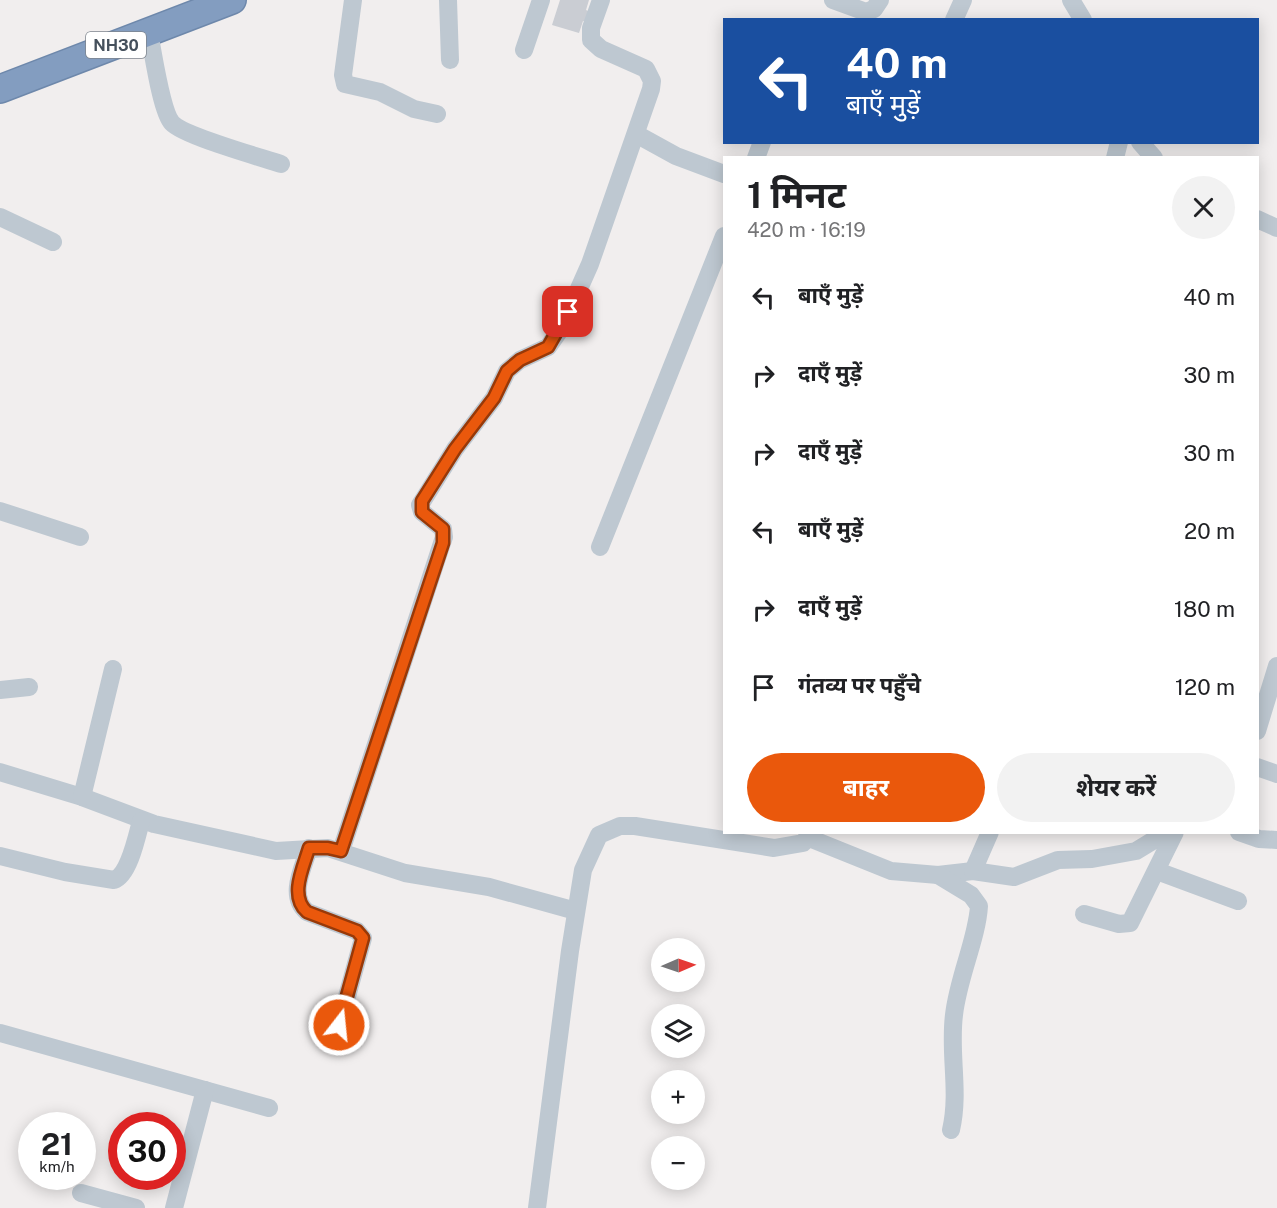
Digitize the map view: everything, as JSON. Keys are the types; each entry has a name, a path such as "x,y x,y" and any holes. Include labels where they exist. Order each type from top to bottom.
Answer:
{"highway":[{"name":"NH30","path":"0,89 232,0"}],"street":[{"path":"353,0 343,75 345,84 380,92 414,109 437,114"},
{"path":"448,0 450,60"},
{"path":"524,50 541,0"},
{"path":"341,851 444,537 443,529 422,512 420,505 455,449 494,398 507,371 520,360 548,347 562,327 590,264 651,89 650,74 639,64 594,45 590,34 602,0"},
{"path":"833,0 866,12 874,9 879,0"},
{"path":"955,18 963,0"},
{"path":"1071,0 1082,18"},
{"path":"149,33 165,108 172,123 187,132 281,164"},
{"path":"636,134 676,156 723,174"},
{"path":"1142,144 1152,156"},
{"path":"0,217 53,242"},
{"path":"1259,220 1277,228"},
{"path":"600,547 723,239"},
{"path":"0,511 80,537"},
{"path":"1259,724 1277,666"},
{"path":"82,797 113,669"},
{"path":"0,690 28,687"},
{"path":"1259,768 1277,774"},
{"path":"0,772 82,797 141,821 270,850 328,848 405,873 489,887 576,911"},
{"path":"0,856 65,872 119,879 125,871 141,821"},
{"path":"537,1208 583,870 591,848 599,835 609,829 635,826 774,848 792,847 810,835 891,871 938,875 973,871 1014,877 1058,860 1092,859 1136,851 1163,836"},
{"path":"973,871 989,834"},
{"path":"1245,834 1259,839 1277,840"},
{"path":"1084,914 1119,924 1130,923 1157,871 1163,836"},
{"path":"309,848 298,890 301,906 307,912 357,931 363,938 334,1044"},
{"path":"1157,871 1238,901"},
{"path":"938,875 972,895 979,906 958,983 953,1017 952,1044 956,1093 951,1130"},
{"path":"0,1034 269,1108"},
{"path":"174,1208 205,1090"},
{"path":"81,1193 136,1208"}],"building":[{"path":"560,0 589,0 586,10 590,12 587,22 583,21 579,33 552,25"}],"route":[{"path":"339,1025 363,938 362,934 357,931 307,912 298,902 298,890 309,848 341,851 443,543 443,529 422,512 420,505 466,433 485,412 507,371 520,360 548,347 562,327 568,312"}]}
